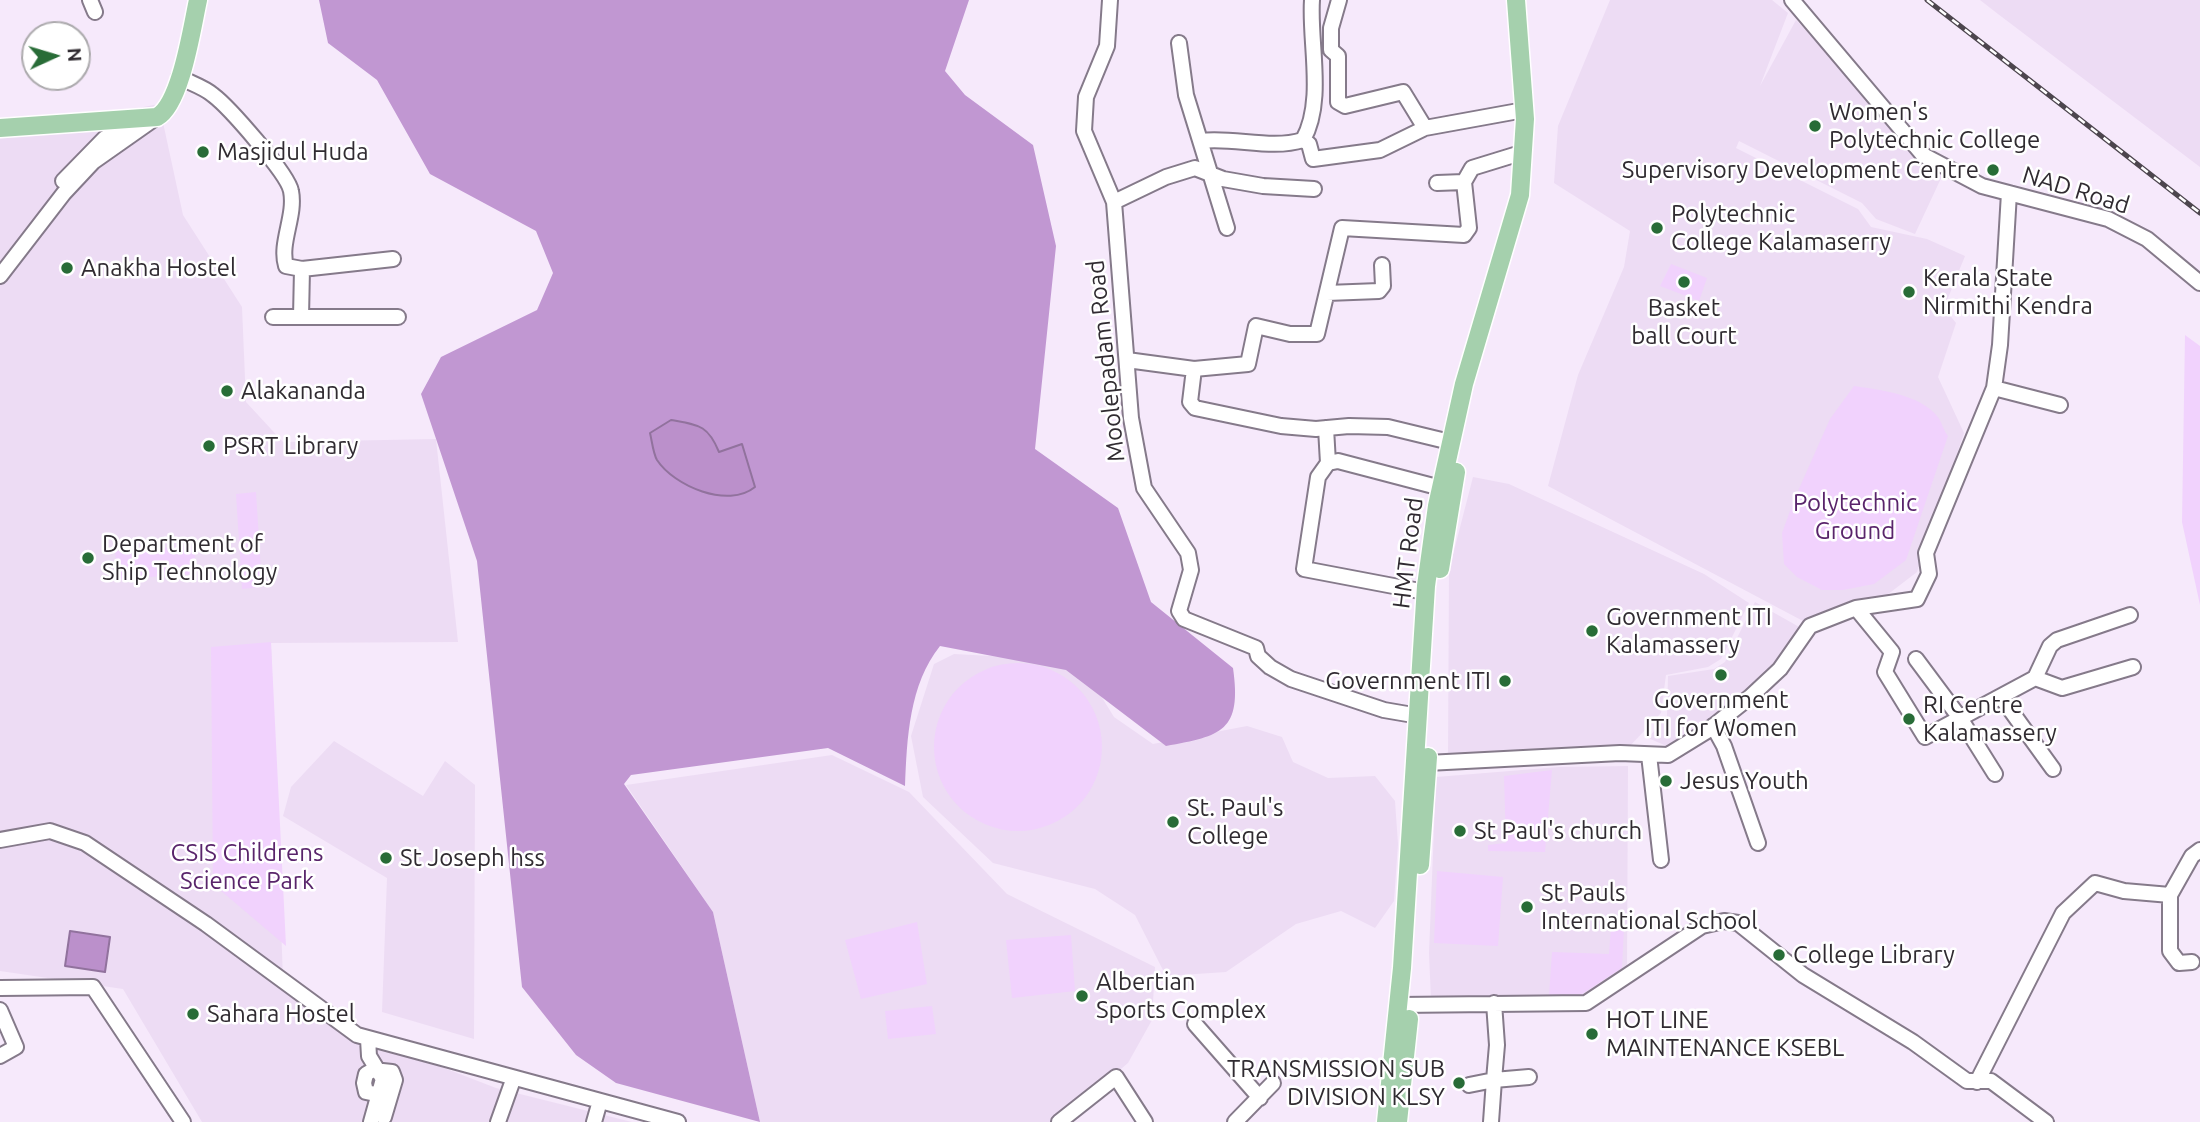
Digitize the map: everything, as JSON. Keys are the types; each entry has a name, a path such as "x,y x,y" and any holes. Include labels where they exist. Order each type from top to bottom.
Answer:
{"main road":[{"path":"167,98 189,0"},
{"path":"0,128 157,117 179,78 198,0"},
{"name":"HMT Road","path":"1419,796 1427,764 1426,592 1441,488 1478,329 1516,213 1524,152 1524,110 1516,0"},
{"name":"HMT Road","path":"1398,1122 1419,796 1419,716 1438,579 1458,463 1488,338 1525,225 1534,186 1535,134 1527,0"},
{"name":"HMT Road","path":"1386,1122 1405,1005"}],"street":[{"name":"Moolepadam Road","path":"1110,0 1107,46 1083,112 1083,131 1114,202 1131,418 1143,488 1188,553 1191,570 1179,611 1184,620 1255,648 1258,656 1270,667 1291,679 1384,710 1419,716"},
{"path":"1201,141 1226,138 1290,144 1303,140 1309,130 1314,83 1312,0"},
{"path":"1339,0 1331,28 1331,50 1338,56 1338,102 1345,106 1403,92 1425,128"},
{"name":"NAD Road","path":"1792,0 1923,155 1982,186 2108,219 2147,239 2200,283"},
{"path":"1179,43 1186,95 1206,151 1207,171 1227,228"},
{"path":"179,78 212,94 280,170 291,188 293,211 286,266 302,269 393,259"},
{"path":"1303,140 1309,144 1313,159 1380,150 1425,128 1524,110"},
{"path":"0,262 87,154 119,129 157,117"},
{"path":"0,276 64,193 93,162 157,117"},
{"path":"1127,360 1194,369 1248,364 1256,326 1294,335 1318,334 1341,231 1346,227 1464,235 1469,228 1464,182 1472,168 1524,152"},
{"path":"1114,202 1189,168 1250,184 1314,189"},
{"path":"1437,183 1464,182"},
{"path":"1427,764 1668,755 1713,726 1780,669 1810,626 1856,608 1917,598 1929,574 1926,553 1994,388 2000,345 2009,193"},
{"path":"1327,293 1379,291 1383,286 1382,265"},
{"path":"301,317 302,269"},
{"path":"273,317 398,317"},
{"path":"1194,369 1190,402 1195,408 1242,415 1280,425 1326,428 1388,427 1450,442"},
{"path":"1994,388 2060,405"},
{"path":"1326,428 1328,463 1318,477 1304,569 1426,592"},
{"path":"1328,463 1338,461 1441,488"},
{"path":"1856,608 1892,652 1885,672 1925,737 2035,678 2050,646 2057,640 2130,615"},
{"path":"1916,659 1960,718 1994,774"},
{"path":"2035,678 2062,688 2133,667"},
{"path":"2001,697 2053,769"},
{"path":"1713,726 1724,746 1758,844"},
{"path":"1649,755 1661,860"},
{"path":"0,840 50,831 85,843 206,924 357,1035 513,1080 678,1122"},
{"path":"2192,962 2179,963 2170,951 2170,895 2192,856 2200,850"},
{"path":"1977,1082 2063,913 2095,883 2124,891 2170,895"},
{"path":"1405,1005 1586,1003 1702,926 1724,921 1738,923 1803,975 1913,1042 1966,1081 1991,1081 2046,1122"},
{"path":"0,988 93,988 183,1122"},
{"path":"1491,1122 1497,1045 1494,1003"},
{"path":"0,1010 16,1047 0,1056"},
{"path":"1195,1024 1260,1098"},
{"path":"368,1039 369,1056 383,1079 377,1120"},
{"path":"377,1120 395,1080 393,1072 379,1070"},
{"path":"1059,1122 1116,1077 1146,1122"},
{"path":"1469,1084 1529,1077"},
{"path":"498,1122 513,1080"},
{"path":"1234,1122 1273,1083"},
{"path":"594,1122 600,1101"}],"shaded area":[{"path":"319,0 969,0 945,71 965,95 1033,145 1056,246 1035,449 1118,508 1151,602 1233,668 1235,689 1231,718 1214,734 1166,746 1066,670 940,646 930,661 916,695 909,731 905,786 828,748 631,775 624,784 713,912 760,1122 616,1083 576,1055 522,987 477,561 421,394 441,357 537,310 553,273 536,231 430,174 377,80 328,43"},
{"path":"1610,0 1772,0 1788,13 1760,86 1796,20 1836,60 1918,157 1943,174 1915,234 1876,219 1862,203 1739,141 1736,148 1858,209 1871,227 1927,239 1965,256 1944,308 1956,323 1938,377 1964,433 1917,572 1887,595 1803,621 1548,486 1578,375 1624,267 1630,231 1554,183 1558,126"},
{"path":"1980,0 2200,0 2200,167 1998,14"},
{"path":"159,104 183,215 242,307 246,402 283,442 436,439 458,642 271,643 283,980 361,1036 496,1088 632,1122 202,1122 123,989 0,971 0,135"},
{"path":"671,420 689,423 706,431 719,452 742,444 755,487 731,496 717,495 688,486 665,470 657,460 650,433"},
{"name":"Government ITI Kalamassery","path":"1473,477 1509,484 1704,574 1749,603 1721,659 1708,667 1666,675 1661,713 1629,747 1448,757 1449,570"},
{"name":"Government ITI for Women","path":"1755,602 1801,628 1767,674 1719,715 1669,747 1648,738 1667,716 1668,676 1714,669 1725,662"},
{"name":"St. Paul's College","path":"954,654 1047,659 1093,683 1114,717 1153,744 1247,726 1282,737 1293,762 1328,778 1375,776 1395,801 1398,844 1394,901 1375,928 1341,911 1296,924 1226,972 1166,976 1135,915 1095,889 993,863 923,797 911,736 934,664"},
{"path":"334,741 423,796 445,761 475,785 474,1039 382,1012 387,878 283,816 291,787"},
{"path":"832,755 909,792 1007,894 1155,967 1152,1020 1128,1063 1058,1122 760,1122 713,912 626,785"},
{"path":"1628,766 1627,971 1585,999 1431,1000 1429,953 1436,777 1559,767"},
{"path":"70,931 110,937 105,972 65,966"}],"green space":[{"name":"Basket ball Court","path":"1671,264 1707,278 1699,301 1660,286"},
{"path":"2185,335 2200,346 2200,605 2182,522"},
{"name":"Polytechnic Ground","path":"1854,386 1898,394 1920,403 1937,416 1948,436 1906,560 1874,584 1843,590 1822,590 1797,577 1784,564 1782,533 1830,419"},
{"path":"256,492 262,587 242,589 236,494"},
{"path":"195,546 195,574 118,579 115,551"},
{"name":"CSIS Childrens Science Park","path":"271,642 286,946 213,884 211,647"},
{"path":"1018,663 1050,669 1078,687 1096,715 1102,747 1096,779 1078,807 1050,825 1018,831 986,825 958,807 940,779 934,747 940,715 958,687 986,669"},
{"path":"1552,770 1545,852 1488,851 1488,845 1506,843 1504,776"},
{"path":"1437,871 1503,877 1498,946 1434,943"},
{"path":"917,922 927,984 861,999 845,940"},
{"path":"1611,927 1624,927 1622,968 1582,994 1549,995 1552,952 1609,954"},
{"path":"1071,935 1075,991 1012,998 1006,940"},
{"path":"932,1006 936,1034 888,1039 885,1011"}],"railway":[{"path":"1927,0 2200,213"}],"place":[{"name":"Women's Polytechnic College","path":"1815,126"},
{"name":"Masjidul Huda","path":"203,152"},
{"name":"Supervisory Development Centre","path":"1993,170"},
{"name":"Polytechnic College Kalamaserry","path":"1657,228"},
{"name":"Anakha Hostel","path":"67,268"},
{"name":"Basket ball Court","path":"1684,282"},
{"name":"Kerala State Nirmithi Kendra","path":"1909,292"},
{"name":"Alakananda","path":"227,391"},
{"name":"PSRT Library","path":"209,446"},
{"name":"Department of Ship Technology","path":"88,558"},
{"name":"Government ITI Kalamassery","path":"1592,631"},
{"name":"Government ITI for Women","path":"1721,675"},
{"name":"Government ITI","path":"1505,681"},
{"name":"RI Centre Kalamassery","path":"1909,719"},
{"name":"Jesus Youth","path":"1666,781"},
{"name":"St. Paul's College","path":"1173,822"},
{"name":"St Paul's church","path":"1460,831"},
{"name":"St Joseph hss","path":"386,858"},
{"name":"St Pauls International School","path":"1527,907"},
{"name":"College Library","path":"1779,955"},
{"name":"Albertian Sports Complex","path":"1082,996"},
{"name":"Sahara Hostel","path":"193,1014"},
{"name":"HOT LINE MAINTENANCE KSEBL","path":"1592,1034"},
{"name":"TRANSMISSION SUB DIVISION KLSY","path":"1459,1083"}]}
